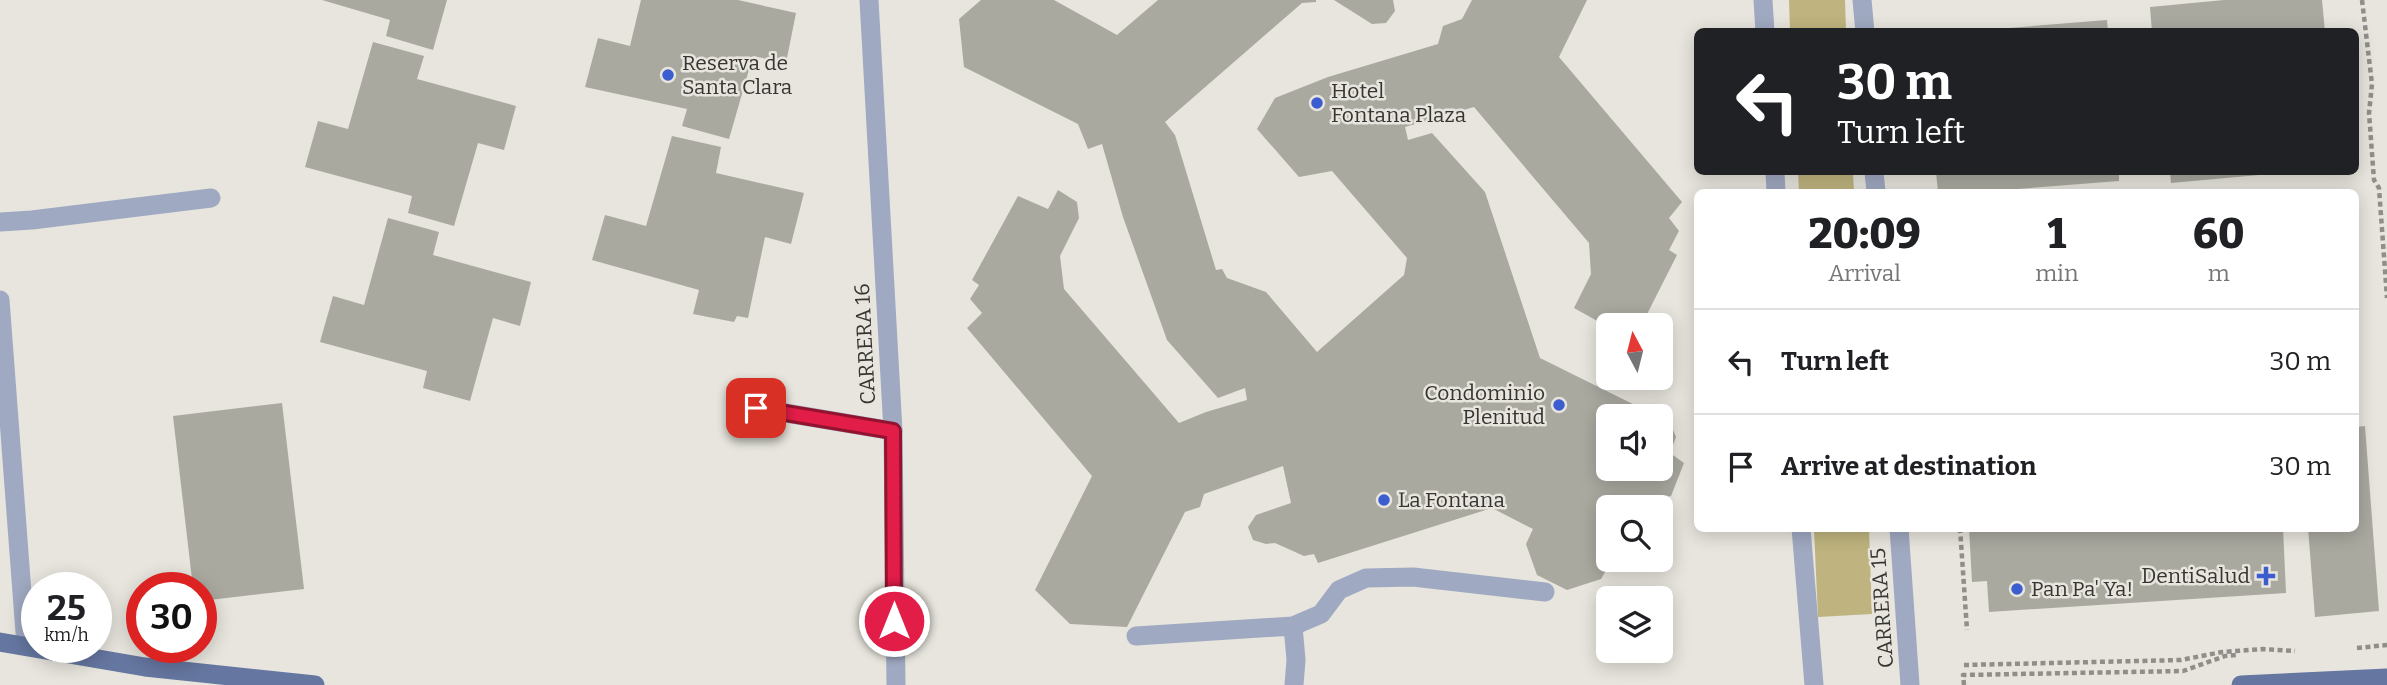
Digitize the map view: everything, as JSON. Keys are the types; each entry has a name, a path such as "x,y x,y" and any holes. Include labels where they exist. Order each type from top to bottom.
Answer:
{"main road":[{"path":"0,642 21,645"},
{"path":"112,661 315,685"},
{"path":"2241,685 2387,678"}],"street":[{"name":"CARRERA 16","path":"869,0 893,431 895,685"},
{"path":"1763,0 1765,28"},
{"path":"1862,0 1864,28"},
{"path":"0,222 211,198"},
{"path":"0,300 21,579"},
{"path":"756,408 893,431"},
{"path":"1801,532 1814,685"},
{"name":"CARRERA 15","path":"1899,532 1910,685"},
{"path":"1136,636 1293,626 1321,614 1339,590 1366,578 1426,578 1545,592"},
{"path":"1293,626 1296,660 1294,685"}],"path":[{"path":"2362,0 2372,84 2369,113 2374,180 2379,188 2387,298"},
{"path":"1960,532 1968,630"},
{"path":"2350,649 2387,645"},
{"path":"1964,665 2181,660 2222,652 2263,649 2300,651"},
{"path":"1964,685 1963,676 2183,671 2225,656 2262,653 2289,657"}],"shaded area":[{"path":"1789,0 1845,0 1846,28 1790,28"},
{"path":"1798,175 1853,175 1854,189 1799,189"},
{"path":"1814,532 1869,532 1872,614 1818,617"}],"building":[{"path":"322,0 447,0 433,50 386,36 390,20"},
{"name":"Reserva de Santa Clara","path":"641,0 738,0 796,13 786,63 753,56 729,139 682,126 687,109 585,87 598,38 630,46"},
{"path":"981,0 1054,0 1117,35 1158,0 1316,0 1302,3 1165,122 1175,135 1216,270 1222,269 1227,278 1266,292 1317,352 1404,275 1407,258 1332,171 1299,177 1257,129 1275,98 1328,77 1438,44 1443,26 1462,19 1472,0 1587,0 1559,57 1682,202 1669,218 1679,231 1669,250 1677,255 1648,313 1596,313 1596,320 1574,308 1591,274 1589,243 1474,107 1405,127 1408,140 1432,133 1485,192 1540,358 1596,386 1596,390 1605,390 1633,404 1596,404 1596,481 1673,481 1673,455 1684,463 1671,495 1596,495 1596,572 1605,572 1601,579 1567,590 1537,575 1526,544 1533,529 1492,508 1318,563 1314,554 1304,556 1275,543 1266,544 1253,540 1248,527 1256,515 1291,503 1283,466 1204,494 1200,507 1185,512 1127,627 1070,624 1035,590 1092,476 967,328 982,313 970,299 979,285 972,280 1018,196 1048,209 1058,190 1077,202 1079,218 1060,256 1064,289 1179,423 1247,400 1245,388 1218,398 1167,340 1123,217 1102,144 1088,149 1078,124 964,67 959,19"},
{"path":"1334,0 1393,0 1395,11 1386,23 1372,24"},
{"path":"2224,0 2322,0 2325,28 2152,28 2150,7"},
{"path":"2107,20 2108,28 2009,28"},
{"path":"373,42 424,56 417,79 516,106 504,150 478,143 454,226 408,213 412,196 305,167 318,121 348,129"},
{"path":"672,136 721,147 716,173 804,193 791,244 765,237 748,318 737,316 734,322 693,314 699,290 592,260 605,215 646,226"},
{"path":"1936,175 2119,175 2119,181 2017,189 1938,189"},
{"path":"2170,175 2259,175 2171,183"},
{"path":"388,218 439,232 433,255 531,282 520,326 493,318 470,401 423,388 427,371 320,342 333,296 364,305"},
{"path":"282,403 304,589 217,599 217,572 191,572 173,416"},
{"path":"2365,426 2379,611 2315,617 2308,532 2359,532 2359,427"},
{"path":"1969,532 2283,532 2286,593 1989,612 1987,581 1972,582"}],"place":[{"name":"Reserva de Santa Clara","path":"668,75"},
{"name":"Hotel Fontana Plaza","path":"1317,103"},
{"name":"Condominio Plenitud","path":"1559,405"},
{"name":"La Fontana","path":"1384,500"},
{"name":"DentiSalud","path":"2266,576"},
{"name":"Pan Pa' Ya!","path":"2017,589"}],"route":[{"path":"756,408 893,431 894,621"}]}
